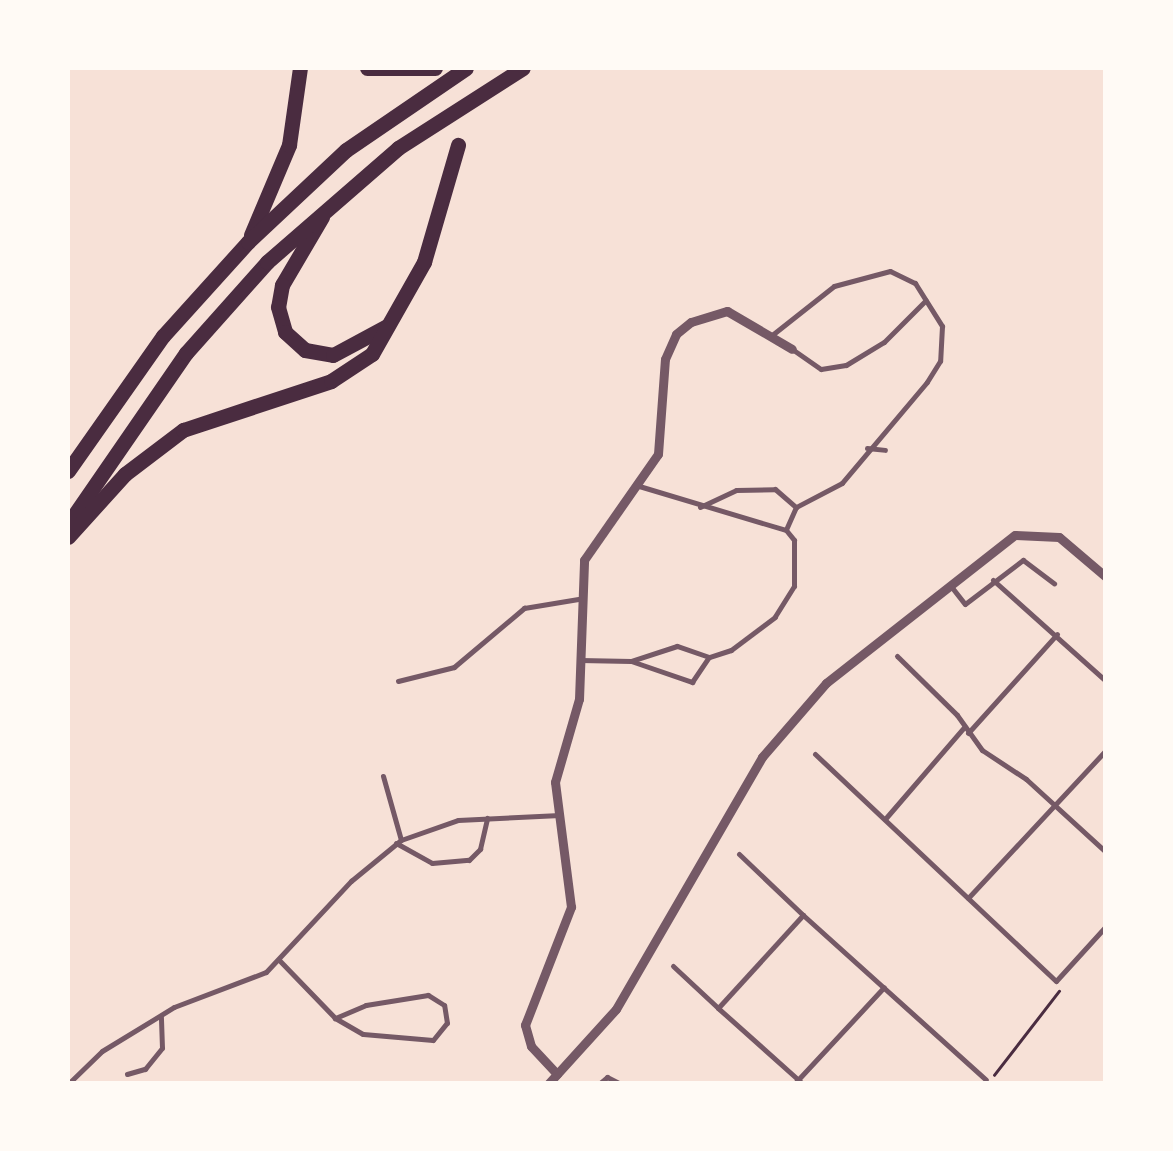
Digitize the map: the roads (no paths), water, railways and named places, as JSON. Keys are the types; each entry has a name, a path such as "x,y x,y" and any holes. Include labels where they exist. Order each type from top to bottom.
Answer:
{"highway":[{"path":"248,242 289,145 300,68"},
{"path":"368,68 435,68"},
{"path":"68,470 163,336 248,242 346,150 466,68"},
{"path":"68,524 186,353 332,201 430,125 523,68"},
{"path":"68,536 162,443 196,423 345,374 379,347 438,225 458,146"},
{"path":"332,201 282,285 282,326 305,350 334,355 394,321"}],"street":[{"path":"557,1074 538,1056 525,1026 571,908 556,774 578,700 578,599 586,555 638,486 662,442 665,359 676,334 691,322 726,311 792,349"},
{"path":"548,1084 616,1009 782,729 826,683 949,584 1026,532 1060,537 1106,578"}],"lane":[{"path":"631,660 692,682 709,656 752,638 789,597 799,565 786,530 796,507 842,483 866,448 940,362 942,326 926,300 900,272 862,275 834,286 772,335"},
{"path":"792,349 821,370 846,365 884,342 926,300"},
{"path":"866,448 885,450"},
{"path":"638,486 786,530"},
{"path":"700,506 762,487 786,494 796,507"},
{"path":"949,584 965,604 993,580 1026,560 1054,583"},
{"path":"993,580 1106,680"},
{"path":"398,681 454,667 524,608 578,599"},
{"path":"884,819 1057,634"},
{"path":"580,660 631,660 677,646 709,656"},
{"path":"897,656 966,730 1106,852"},
{"path":"968,898 1106,750"},
{"path":"816,754 1056,981 1106,926"},
{"path":"383,776 398,842 418,859 470,860 480,849 488,818"},
{"path":"68,1084 102,1051 199,996 246,983 280,961 305,927 398,842 439,823 560,815"},
{"path":"739,854 986,1080"},
{"path":"718,1008 803,916"},
{"path":"280,961 335,1018 364,1034 422,1040 439,1036 447,1023 444,1005 428,995 366,1005 335,1018"},
{"path":"673,966 798,1082 884,986"},
{"path":"127,1074 145,1068 162,1048 161,1017"},
{"path":"599,1084 607,1078 621,1084"}]}
